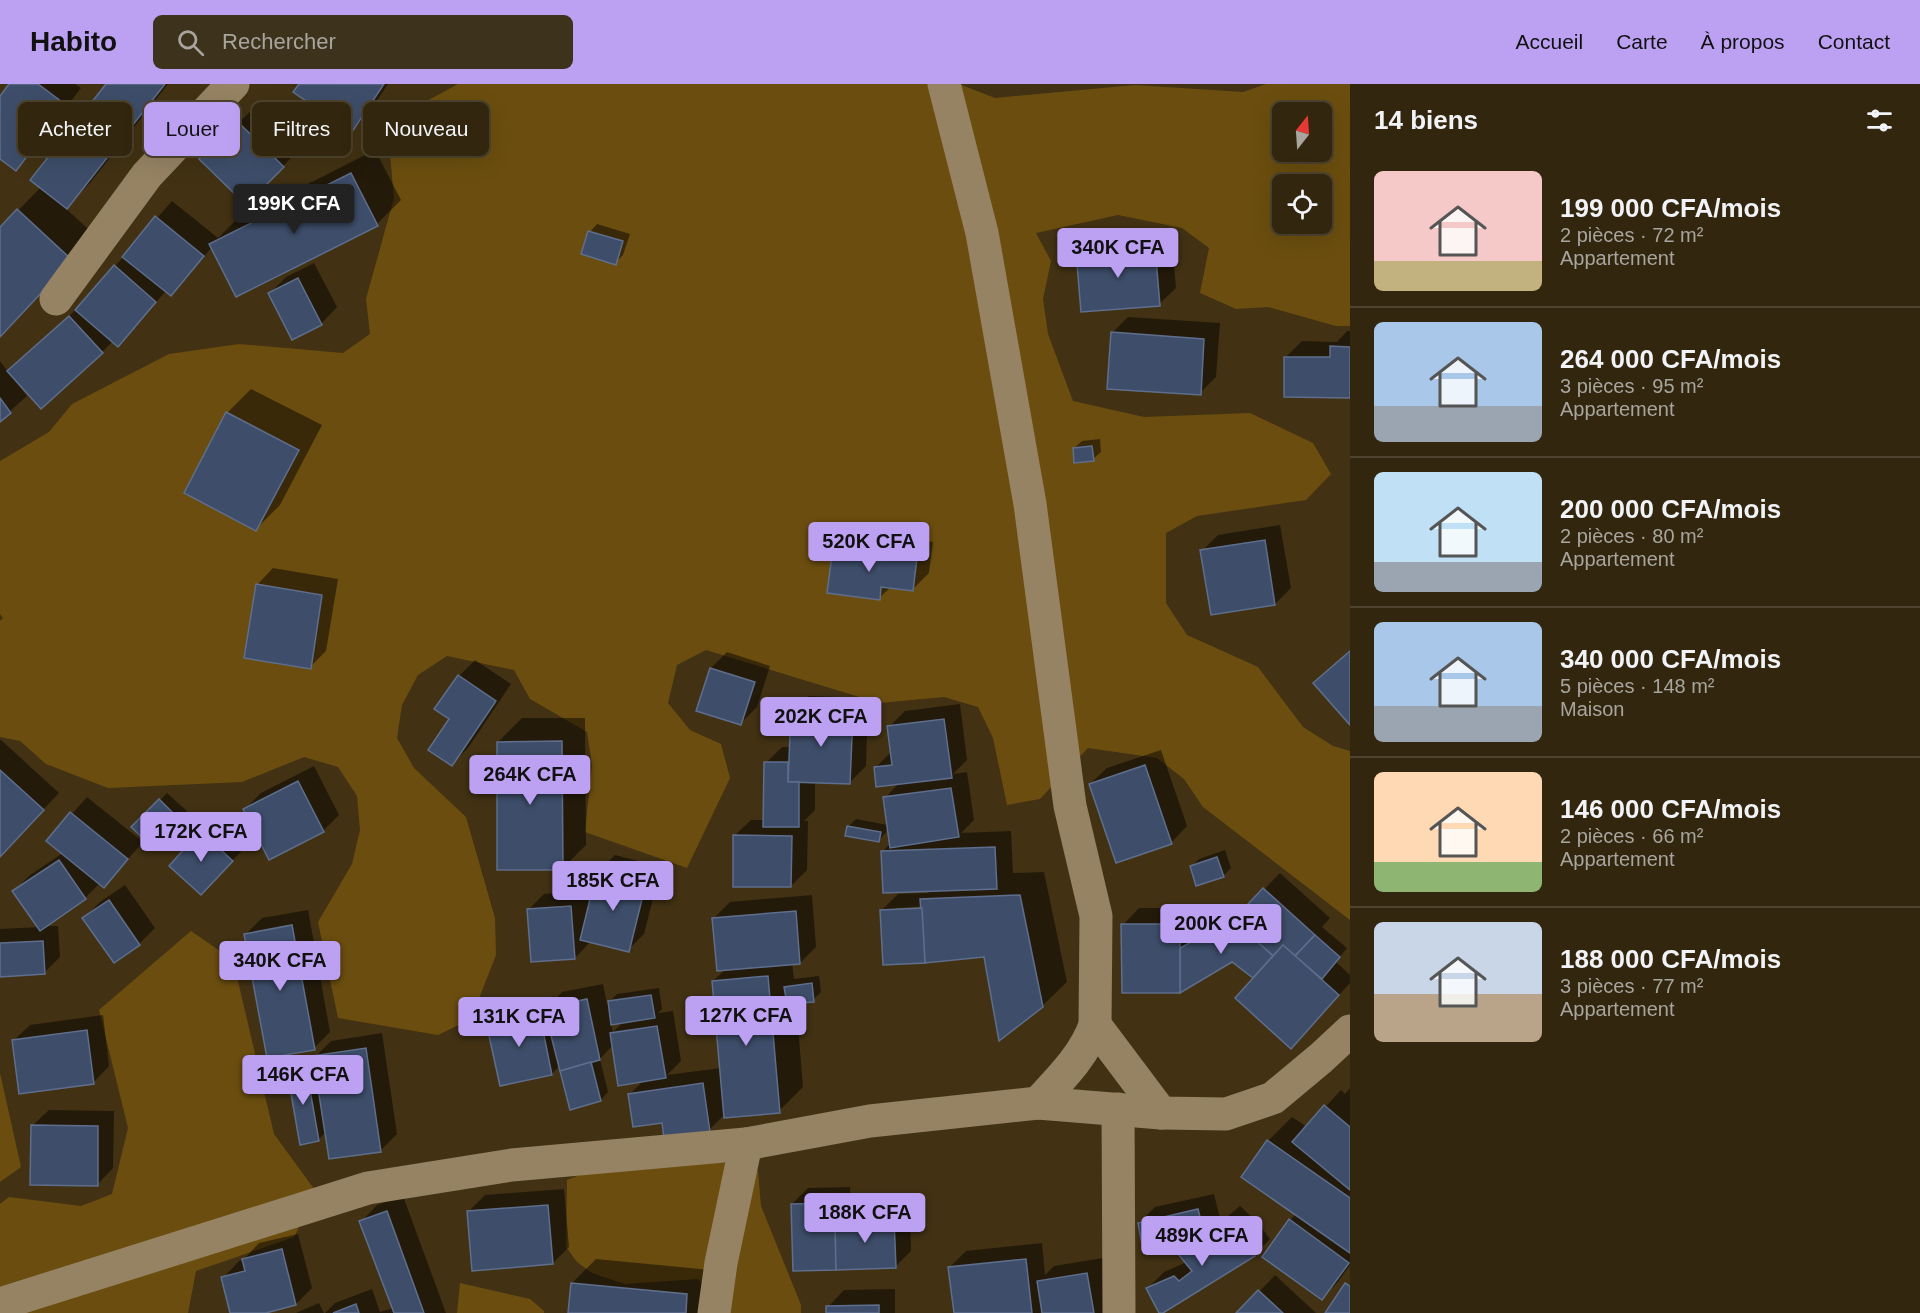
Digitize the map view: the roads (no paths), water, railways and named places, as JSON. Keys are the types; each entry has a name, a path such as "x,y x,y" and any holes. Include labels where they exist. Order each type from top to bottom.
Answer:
{"street":[{"path":"56,299 147,175 233,84"},
{"path":"944,84 982,233 1030,504 1070,806 1096,916 1095,1025 1089,1041 1067,1071 1038,1103"},
{"path":"1095,1025 1161,1113"},
{"path":"0,1304 368,1188 512,1165 746,1144 870,1121 1038,1103 1161,1113 1226,1114 1272,1098 1350,1031"},
{"path":"1118,1109 1119,1313"},
{"path":"714,1313 721,1263 746,1144"}]}
